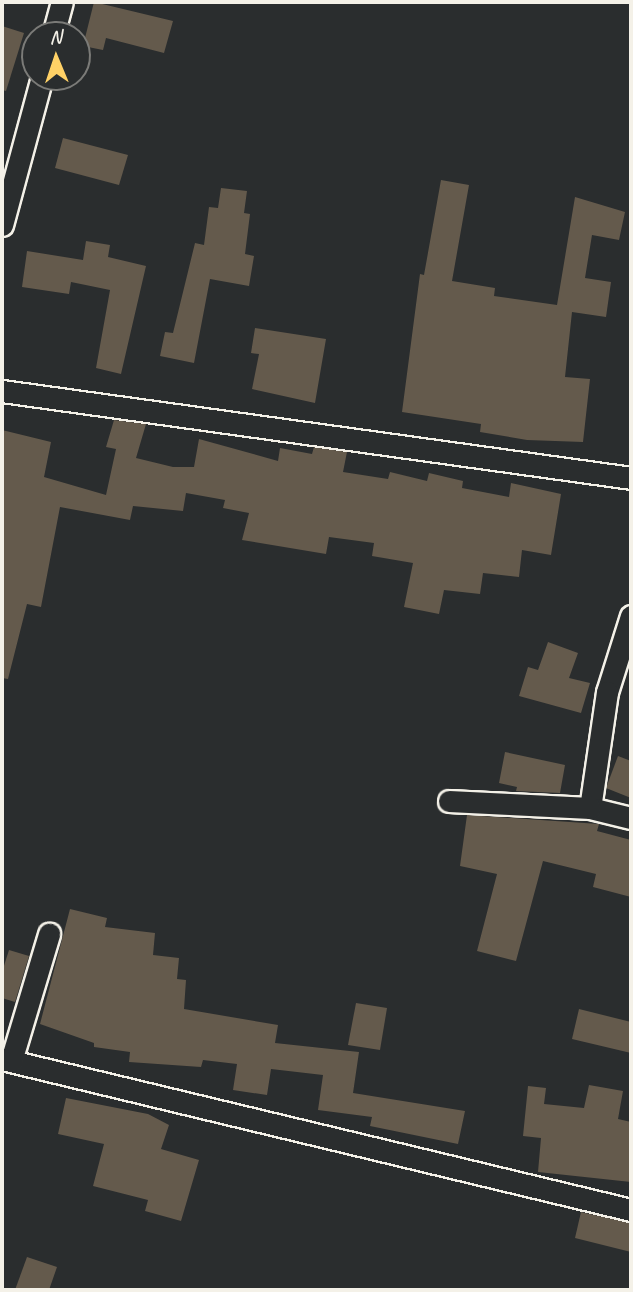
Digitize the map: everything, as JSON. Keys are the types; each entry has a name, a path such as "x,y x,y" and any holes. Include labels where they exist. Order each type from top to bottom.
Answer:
{"street":[{"path":"57,21 62,2"},
{"path":"2,225 38,91"},
{"path":"2,391 631,478"},
{"path":"590,808 607,692 631,616"},
{"path":"449,801 590,808 631,818"},
{"path":"49,934 6,1060 631,1210"}],"building":[{"path":"94,2 173,21 164,53 106,38 103,50 91,48 89,21"},
{"path":"2,26 21,32 21,43 6,91 2,90"},
{"path":"63,138 128,155 119,185 55,168"},
{"path":"441,180 469,185 452,281 495,288 494,296 557,305 575,197 625,212 619,240 592,235 585,278 611,282 606,317 572,312 565,377 590,379 583,442 527,440 480,432 481,424 402,412 420,274 424,275"},
{"path":"221,188 247,191 244,213 250,214 245,254 254,256 249,286 210,279 194,363 160,356 165,332 173,333 195,243 204,245 209,207 218,208"},
{"path":"86,241 110,245 108,257 146,266 121,374 96,368 110,290 71,282 69,294 22,287 27,251 83,260"},
{"path":"255,328 326,339 315,403 252,389 259,354 251,353"},
{"path":"114,420 146,424 136,458 173,467 194,467 199,439 278,461 280,448 312,454 314,447 347,452 343,472 388,479 390,472 427,481 429,473 463,481 462,488 509,497 511,483 561,494 551,555 522,550 519,577 483,573 480,594 444,590 439,614 404,607 413,563 372,556 374,543 329,537 326,554 242,540 249,513 223,508 225,500 186,493 183,511 133,506 130,520 60,507 41,607 27,604 8,679 2,678 2,430 51,442 44,477 106,495 116,449 106,447"},
{"path":"548,642 578,653 569,678 590,683 581,713 519,696 528,667 538,670"},
{"path":"505,752 565,765 560,793 516,791 517,787 499,783"},
{"path":"618,756 631,761 631,798 606,788"},
{"path":"467,815 599,824 597,831 631,840 631,897 593,887 596,874 543,861 516,961 477,951 497,874 460,866"},
{"path":"70,909 107,918 105,927 155,933 153,955 179,958 177,979 186,980 184,1009 278,1025 275,1043 359,1052 353,1093 465,1111 458,1144 370,1126 372,1117 318,1110 323,1075 271,1069 267,1095 233,1090 237,1064 203,1060 201,1067 129,1062 130,1052 94,1047 94,1043 40,1024"},
{"path":"9,950 29,956 15,1002 2,998 2,972"},
{"path":"356,1003 387,1008 380,1050 348,1045"},
{"path":"579,1009 631,1022 631,1053 572,1039"},
{"path":"589,1085 623,1091 618,1119 631,1122 631,1182 538,1172 541,1138 523,1136 528,1086 546,1088 544,1104 584,1108"},
{"path":"66,1098 148,1114 169,1125 161,1149 199,1160 181,1221 145,1211 148,1200 93,1186 104,1144 58,1134"},
{"path":"581,1212 631,1223 631,1252 575,1238"},
{"path":"27,1257 57,1267 49,1290 15,1290"}]}
